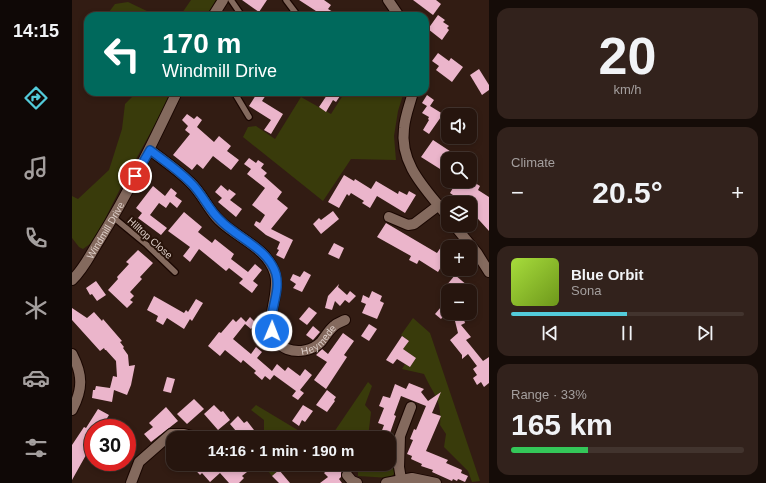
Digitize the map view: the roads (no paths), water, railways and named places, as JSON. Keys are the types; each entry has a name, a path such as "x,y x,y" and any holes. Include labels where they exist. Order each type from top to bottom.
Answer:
{"street":[{"path":"216,12 223,0"},
{"path":"388,0 396,12"},
{"name":"Windmill Drive","path":"72,280 84,264 113,217 150,150 175,96"},
{"path":"412,96 404,127 404,150 412,171 441,208"},
{"name":"Heymede","path":"150,150 190,182 221,222 258,249 269,261 276,274 277,288 270,324 275,338 280,344 292,350 307,350 320,343 334,325 345,320"},
{"path":"389,217 408,225 414,224 439,205"},
{"path":"460,232 477,253 489,272"},
{"path":"72,354 78,367 81,379 77,400 72,410"},
{"path":"401,479 399,467 400,436 411,407"},
{"path":"131,483 139,462 166,438"},
{"path":"347,475 352,481 357,483"},
{"path":"386,483 412,478 436,483"}],"lane":[{"path":"231,0 239,12"},
{"path":"286,0 295,12"},
{"path":"236,96 248,116"},
{"name":"Hilltop Close","path":"113,217 147,245 175,272"}]}
